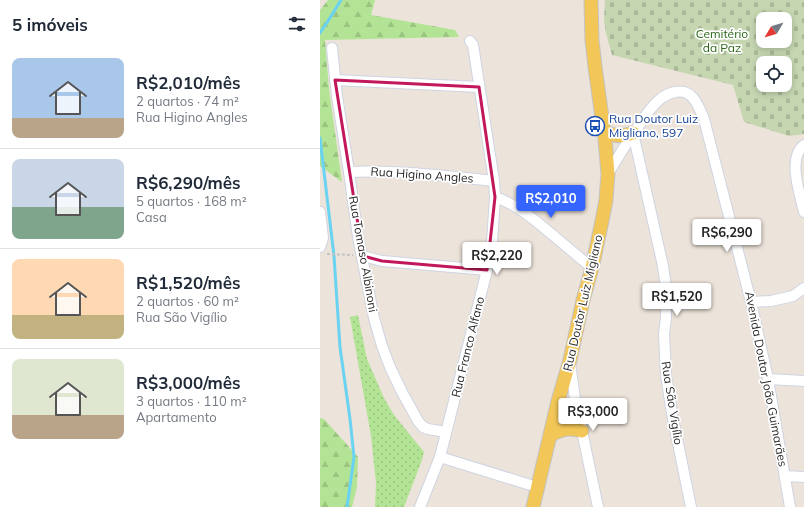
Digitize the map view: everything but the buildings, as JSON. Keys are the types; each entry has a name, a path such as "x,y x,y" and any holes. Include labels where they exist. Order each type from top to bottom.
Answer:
{"main road":[{"name":"Rua Doutor Luiz Migliano","path":"533,507 592,268 606,200 608,174 592,40 591,0"},
{"path":"604,131 616,136 633,133"},
{"path":"550,436 555,432 566,429 582,431"}],"street":[{"name":"Rua Franco Alfano","path":"420,507 440,457 487,270 492,242 495,198 494,181 473,45 470,41"},
{"name":"Rua Tomaso Albinoni","path":"332,48 337,96 358,237 363,256 374,318 382,346 402,392 418,421 423,427 428,429 446,432"},
{"path":"335,80 480,87"},
{"name":"Avenida Doutor João Guimarães","path":"608,174 633,133 659,99 674,92 680,92 686,93 697,102 704,119 752,302 768,379 790,507"},
{"name":"Rua São Vigílio","path":"633,133 663,266 666,287 666,318 664,334 666,375 672,414 691,507"},
{"path":"804,145 801,147 796,156 795,162 804,212"},
{"name":"Rua Higino Angles","path":"349,172 412,173 494,181"},
{"path":"495,198 510,203 523,211 592,268"},
{"path":"320,212 323,238 320,247"},
{"path":"363,256 382,261 487,270"},
{"path":"752,302 771,301 793,296 804,288"},
{"path":"570,360 575,398 598,507"},
{"path":"768,379 804,381"},
{"path":"440,457 537,487"},
{"path":"785,476 804,477"}],"path":[{"path":"331,254 349,254"}],"highlighted area":[{"path":"335,80 479,87 495,197 487,270 382,261 363,256"}],"green space":[{"path":"328,0 375,0 371,15 455,30 459,37 325,40 329,89 342,182 320,166 320,10"},
{"name":"Cemitério da Paz","path":"605,0 804,0 804,134 789,136 744,122 733,85 612,55 604,20"},
{"path":"358,315 367,359 384,398 394,415 424,452 404,507 375,507 376,483 371,436 350,317"},
{"path":"320,418 324,419 358,457 357,487 352,507 320,507"}],"waterway":[{"path":"320,33 341,0"},
{"path":"320,138 334,256 340,347 354,457 347,507"}],"place":[{"name":"Rua Doutor Luiz Migliano, 597","path":"595,126"}]}
